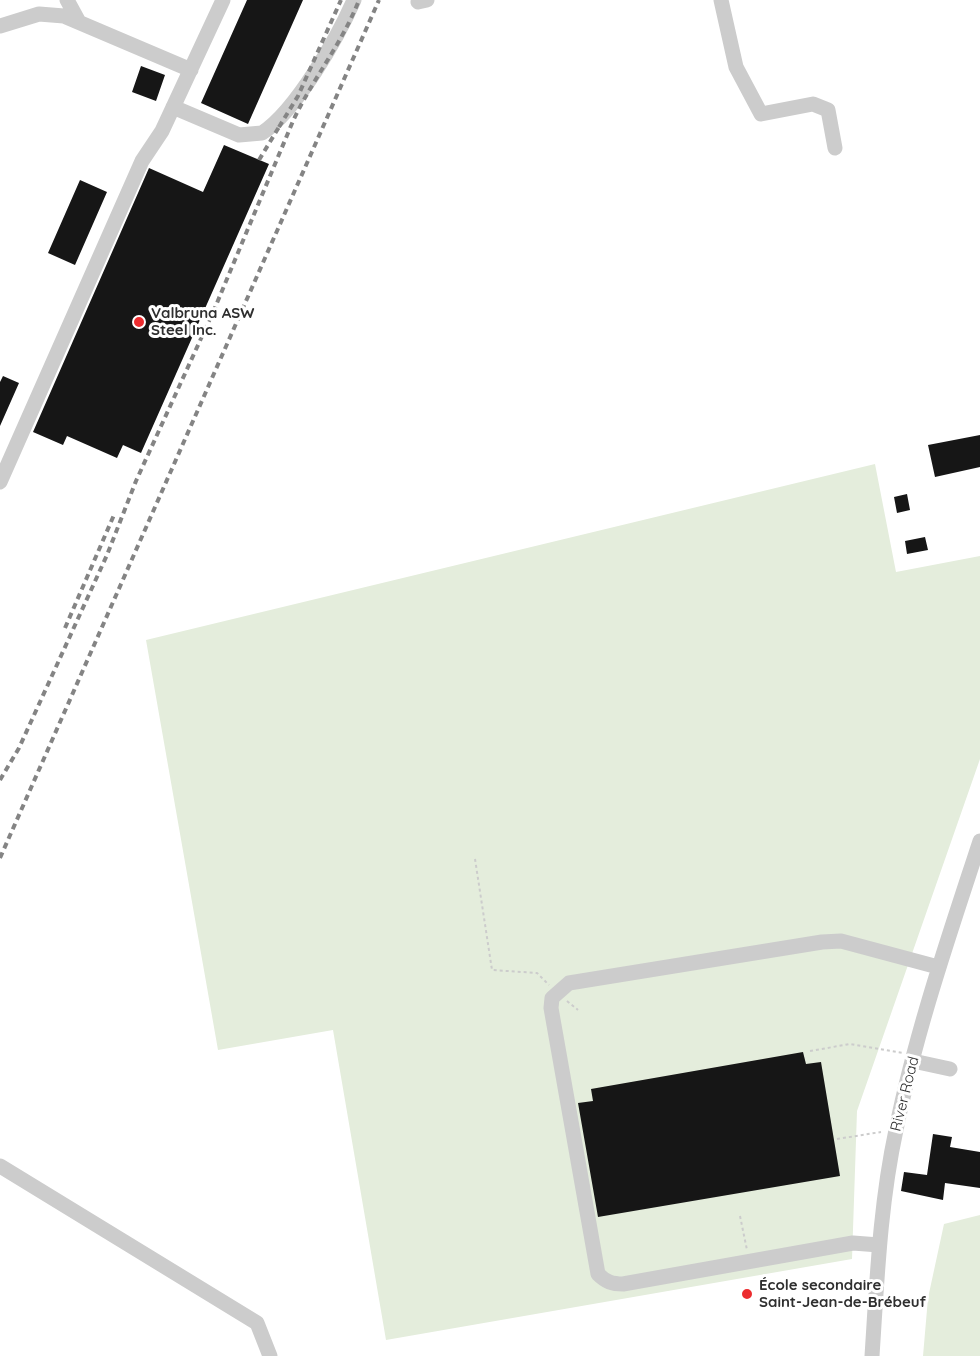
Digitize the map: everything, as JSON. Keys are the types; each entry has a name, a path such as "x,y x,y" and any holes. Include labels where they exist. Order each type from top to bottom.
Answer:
{"street":[{"path":"67,0 78,20"},
{"path":"0,482 141,161 162,131 223,0"},
{"path":"173,107 239,135 262,133 293,100 326,56 341,31 354,0"},
{"path":"721,0 736,67 761,114 813,104 828,110 835,147"},
{"path":"0,26 39,14 50,13 78,20 191,70"},
{"name":"River Road","path":"872,1356 879,1245 896,1130 938,967 980,841"},
{"path":"879,1245 853,1243 623,1284 612,1284 598,1274 551,1008 556,993 569,983 822,942 841,941 938,967"},
{"path":"914,1058 950,1069"},
{"path":"0,1166 257,1323 270,1356"}],"path":[{"path":"475,859 492,970 537,973 556,993 578,1010"},
{"path":"810,1051 850,1044 914,1058"},
{"path":"837,1139 896,1130"},
{"path":"740,1216 748,1245 746,1262"}],"green space":[{"path":"875,464 896,572 980,556 980,759 857,1111 852,1259 386,1340 333,1030 218,1050 146,640"},
{"path":"980,1215 980,1356 923,1356 928,1298 944,1224"}],"building":[{"path":"247,0 303,0 248,124 201,103"},
{"path":"141,66 165,75 156,101 132,92"},
{"name":"Valbruna ASW Steel Inc.","path":"224,145 269,164 141,453 123,445 117,458 67,436 63,445 33,432 149,168 203,192"},
{"path":"80,180 107,192 75,265 48,253"},
{"path":"3,376 19,383 0,426 0,382"},
{"path":"980,435 980,467 935,477 928,445"},
{"path":"907,494 910,510 897,513 894,497"},
{"path":"925,537 928,550 907,554 905,541"},
{"path":"803,1052 806,1064 821,1062 840,1176 598,1217 578,1103 593,1101 591,1089"},
{"path":"933,1134 952,1137 950,1147 980,1152 980,1188 945,1183 943,1200 901,1191 904,1172 927,1175"}],"railway":[{"path":"279,127 298,96 341,0"},
{"path":"0,780 19,748 107,555 136,481 214,310 293,121 359,0"},
{"path":"0,858 379,0"},
{"path":"259,160 282,122"},
{"path":"65,628 114,515"}],"place":[{"name":"Valbruna ASW Steel Inc.","path":"139,322"},
{"name":"École secondaire Saint-Jean-de-Brébeuf","path":"747,1294"}]}
